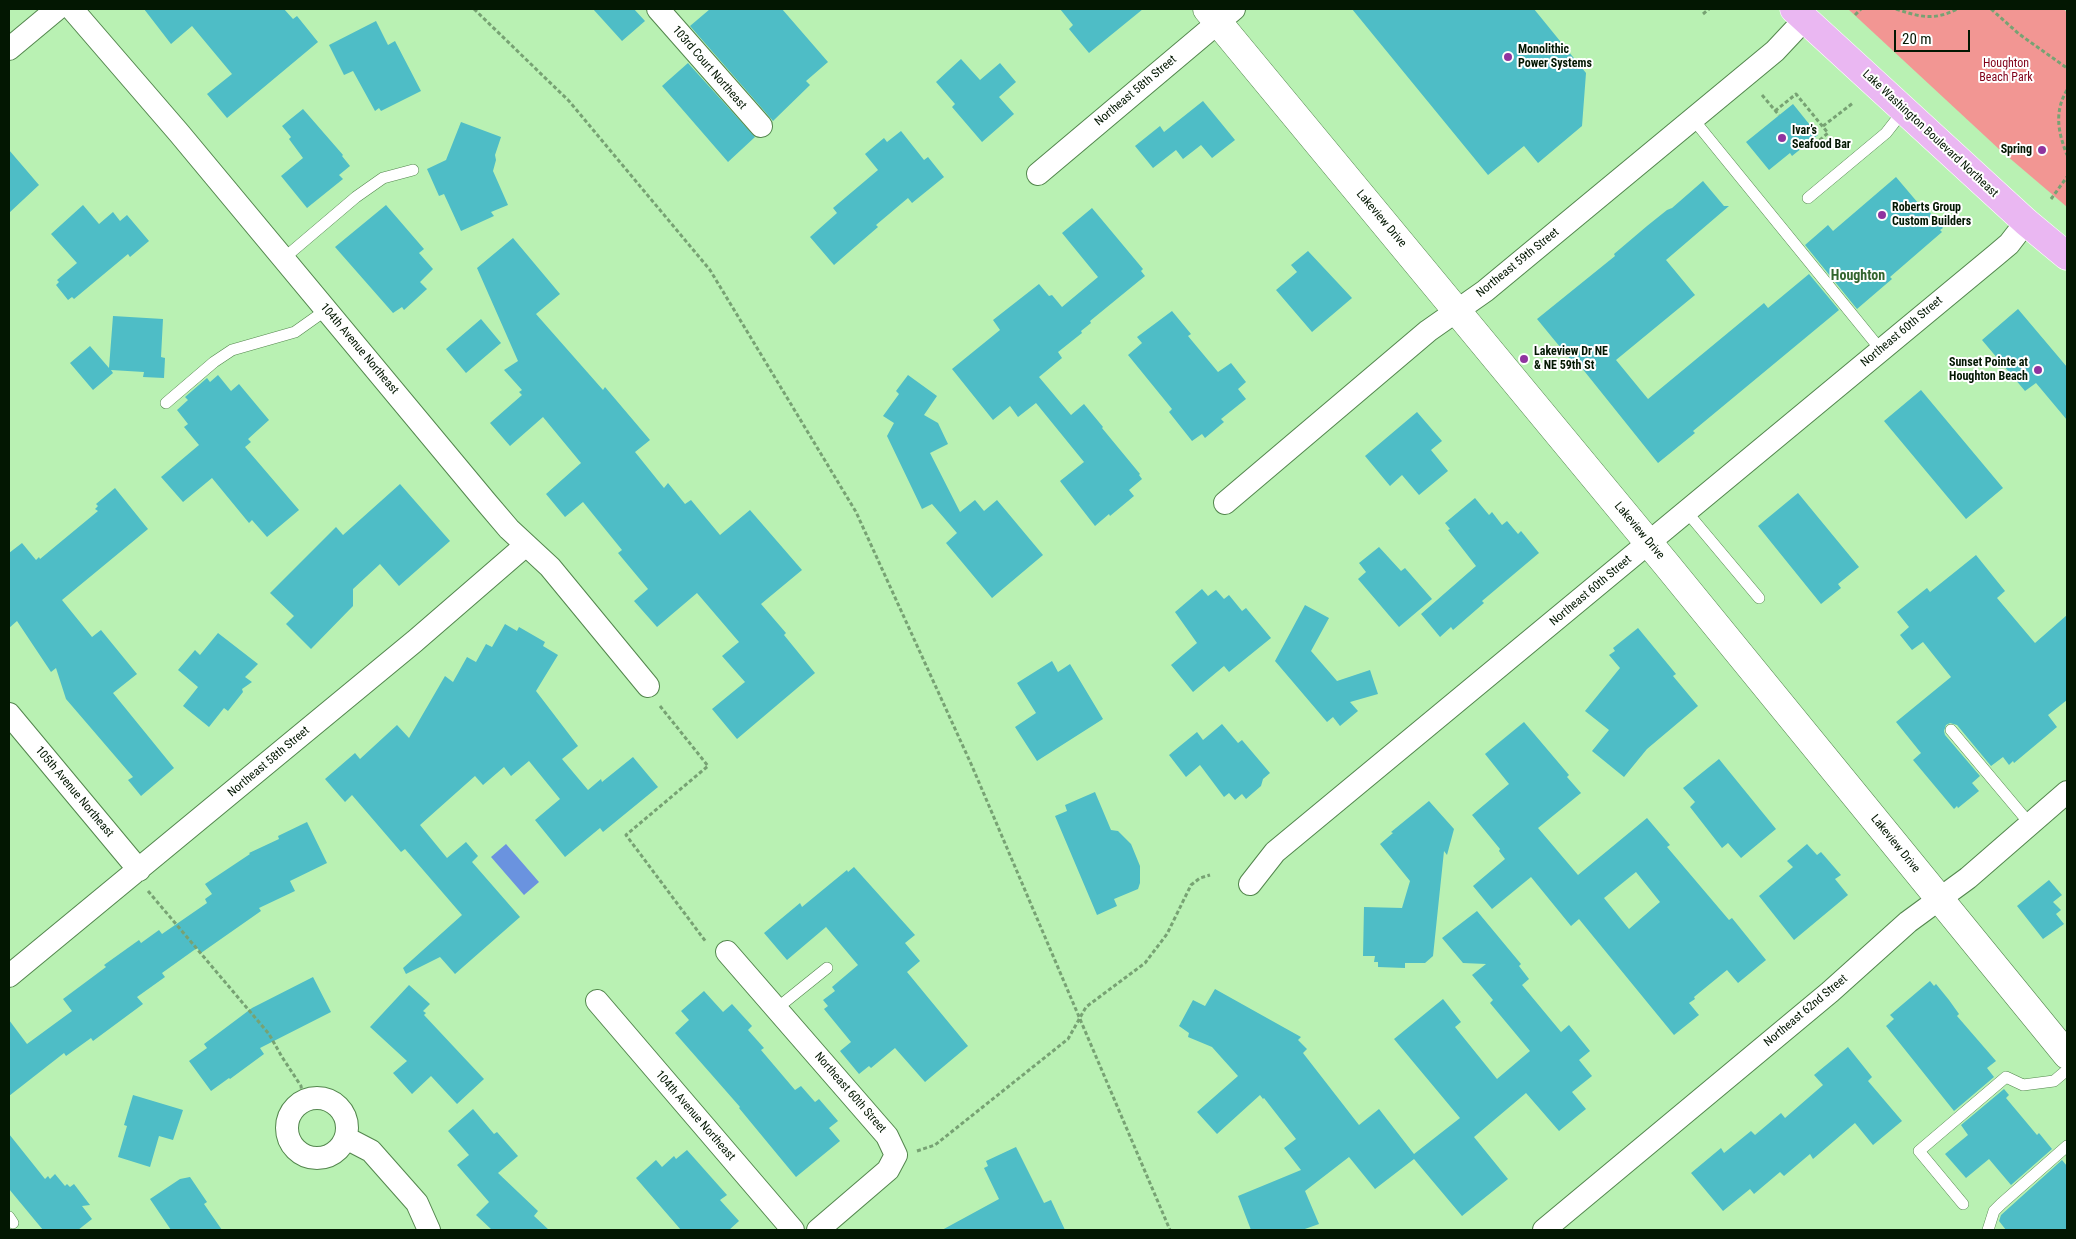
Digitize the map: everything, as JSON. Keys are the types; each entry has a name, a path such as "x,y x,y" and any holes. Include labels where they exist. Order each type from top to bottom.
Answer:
{"main road":[{"name":"Lake Washington Boulevard Northeast","path":"1800,14 2026,222 2067,256"}],"street":[{"path":"9,49 57,9"},
{"name":"104th Avenue Northeast","path":"72,9 179,133 486,502 526,545 550,567 653,695"},
{"name":"103rd Court Northeast","path":"658,9 761,126"},
{"name":"Northeast 58th Street","path":"1038,174 1220,13"},
{"name":"Lakeview Drive","path":"1220,13 1457,310 2067,1055"},
{"name":"Northeast 59th Street","path":"1226,502 1428,331 1486,291 1776,51 1800,14"},
{"name":"Northeast 60th Street","path":"1250,884 1275,852 2009,244 2026,222"},
{"name":"Northeast 58th Street","path":"9,976 137,872 526,545"},
{"name":"105th Avenue Northeast","path":"9,714 137,872"},
{"name":"Northeast 62nd Street","path":"1544,1230 1830,992 1908,922 1968,878 2067,792"},
{"name":"Northeast 60th Street","path":"727,952 887,1136 896,1155"},
{"name":"104th Avenue Northeast","path":"597,1001 793,1230"},
{"path":"315,1098 327,1100 337,1106 344,1115 347,1126 346,1138 335,1152 319,1159 307,1157 297,1151 290,1142 286,1130 288,1119 294,1109 304,1101 315,1098"},
{"path":"346,1138 371,1152 417,1204 428,1230"},
{"path":"818,1230 888,1170 896,1155"}],"lane":[{"path":"1808,198 1886,133 1904,110"},
{"path":"1692,120 1881,350"},
{"path":"283,259 356,197 383,178 413,170"},
{"path":"166,402 214,362 232,350 296,332 326,310"},
{"path":"1686,511 1759,598"},
{"path":"1951,730 2030,824"},
{"path":"776,1009 827,968"},
{"path":"1963,1204 1919,1151 2006,1077 2023,1085 2054,1081 2067,1070"},
{"path":"1988,1230 1994,1211 2067,1146"}],"path":[{"path":"474,9 569,101 710,270 856,512 972,766 1170,1230"},
{"path":"1703,14 1709,9"},
{"path":"1855,15 1861,9"},
{"path":"1896,9 1925,18 1947,14 1957,9"},
{"path":"1991,9 2019,34 2067,68"},
{"path":"2067,90 2058,108 2059,133 2067,155"},
{"path":"1775,111 1796,94 1828,133 1809,150 1806,145"},
{"path":"1762,95 1779,115"},
{"path":"1823,126 1853,102"},
{"path":"2051,199 2067,178"},
{"path":"653,695 708,766 626,835 707,943"},
{"path":"137,872 187,939 269,1034 282,1058 301,1086 304,1101"},
{"path":"896,1155 935,1145 1068,1038 1086,1007 1145,962 1166,934 1191,885 1200,878 1210,874"}],"green space":[{"name":"Houghton Beach Park","path":"1848,9 2064,9 2067,13 2067,207 2000,150"}],"water":[{"path":"506,844 539,882 524,895 491,857"}],"building":[{"path":"144,9 284,9 293,19 297,16 318,42 227,118 207,94 232,74 192,26 171,44"},
{"path":"593,9 634,9 645,21 622,41"},
{"path":"710,9 782,9 828,62 806,81 810,85 773,121 690,26"},
{"path":"1060,9 1143,9 1089,53 1069,29 1073,25"},
{"path":"1352,9 1534,9 1586,73 1582,126 1538,163 1524,146 1488,175"},
{"path":"376,21 388,45 395,41 421,91 381,111 379,108 375,111 353,71 344,75 329,45"},
{"path":"961,59 980,80 1000,63 1016,82 999,97 1014,114 982,142 952,107 955,104 936,82"},
{"path":"688,63 755,137 728,162 662,86"},
{"path":"1203,101 1235,140 1212,158 1201,145 1183,159 1176,150 1153,168 1135,146 1160,126 1164,132"},
{"name":"Ivar’s Seafood Bar","path":"1793,104 1818,135 1792,156 1790,153 1769,170 1746,142"},
{"path":"303,109 343,155 350,166 339,175 343,179 307,208 281,176 303,158 282,126"},
{"path":"461,122 501,137 495,155 496,160 493,171 508,205 491,212 494,216 461,231 444,194 439,196 427,169 446,160"},
{"path":"901,131 924,160 928,157 944,177 912,203 908,198 834,265 810,237 837,213 833,208 878,170 865,154 884,138 887,142"},
{"path":"9,150 39,185 9,213"},
{"path":"1896,177 1924,210 1926,208 1943,228 1940,230 1942,232 1890,277 1892,279 1857,309 1805,245 1828,225 1833,231"},
{"path":"1703,181 1724,206 1729,206 1666,260 1695,295 1616,360 1648,399 1764,303 1768,308 1809,274 1839,310 1693,431 1695,433 1658,463 1577,362 1574,364 1537,319"},
{"path":"83,205 99,224 113,212 120,221 127,215 149,241 130,257 128,254 74,299 72,297 68,300 56,285 59,282 57,280 77,263 51,234"},
{"path":"386,205 424,249 419,253 433,269 420,282 427,289 404,310 402,307 393,313 335,247"},
{"path":"1092,208 1143,269 1141,271 1145,276 1090,321 1091,323 1081,331 1082,333 1058,352 1062,358 1039,377 1071,415 1084,404 1142,479 1129,490 1134,496 1095,526 1060,481 1084,462 1036,403 1018,417 1010,406 993,420 952,369 1000,330 993,320 1039,284 1062,307 1098,277 1062,233"},
{"path":"513,238 560,294 536,314 603,390 605,387 650,440 635,452 664,488 668,483 685,504 691,500 720,535 750,510 802,570 761,604 786,633 784,635 815,673 737,739 712,709 745,682 722,656 739,642 697,593 657,627 634,601 648,589 618,553 622,550 583,502 565,517 546,494 581,463 543,417 510,446 490,423 522,395 519,392 522,390 504,370 518,361 477,268"},
{"path":"1308,251 1352,298 1312,332 1276,290 1297,272 1291,265"},
{"name":"Sunset Pointe at Houghton Beach","path":"2018,309 2067,367 2067,420 2036,383 2025,391 1982,340"},
{"path":"1172,311 1191,334 1188,336 1218,372 1231,363 1246,382 1238,389 1246,399 1221,419 1224,422 1205,438 1202,434 1192,441 1169,412 1172,409 1128,355 1142,343 1137,337"},
{"path":"113,316 163,319 161,357 165,358 164,378 143,377 144,372 111,370 113,373 93,390 70,363 90,346 109,368"},
{"path":"481,319 501,343 466,373 446,349"},
{"path":"218,375 231,391 239,384 269,420 248,439 251,442 245,447 299,510 267,537 252,520 249,523 212,478 183,502 161,477 199,445 184,427 188,424 177,410 188,400 185,397 207,378 210,382"},
{"path":"908,375 937,396 924,415 938,423 948,444 930,453 960,512 975,500 984,511 997,500 1043,555 992,598 946,543 957,533 932,504 922,509 887,436 894,423 883,416 899,394 896,391"},
{"path":"1921,390 2003,488 1966,519 1884,421"},
{"path":"1417,412 1442,441 1431,450 1448,471 1419,495 1402,475 1390,486 1365,456"},
{"path":"400,484 450,541 399,586 380,564 353,589 353,606 311,649 286,624 294,616 270,593 336,527 343,535"},
{"path":"115,488 148,529 62,600 92,637 101,630 137,674 113,693 174,768 141,796 128,780 133,777 66,699 56,668 51,672 17,621 9,628 9,553 22,543 36,560 39,557 40,559 98,511 95,509 98,506 96,504"},
{"path":"1798,493 1859,567 1838,584 1841,588 1821,604 1758,526"},
{"path":"1475,498 1489,515 1492,512 1502,525 1507,521 1518,534 1521,531 1539,553 1482,601 1484,603 1453,630 1451,627 1440,637 1421,614 1476,566 1448,530 1450,529 1445,523"},
{"path":"1379,547 1401,571 1405,568 1432,599 1399,627 1358,579 1366,572 1359,563"},
{"path":"1976,555 2005,591 1997,598 2035,643 2067,615 2067,700 2048,715 2057,727 2014,763 2013,761 2009,765 2003,757 1991,766 1957,725 1950,723 1946,725 1945,735 1980,776 1972,783 1979,791 1958,808 1957,806 1954,809 1913,760 1921,753 1896,722 1951,677 1923,642 1912,650 1900,635 1909,627 1897,612 1927,588 1930,592"},
{"path":"1202,589 1208,596 1216,590 1224,599 1229,595 1242,611 1246,608 1271,638 1229,672 1224,666 1193,692 1171,665 1197,643 1175,612"},
{"path":"1305,605 1329,618 1311,651 1337,681 1370,670 1378,694 1350,702 1358,711 1340,726 1333,717 1327,722 1275,661"},
{"path":"505,624 517,631 519,627 545,642 543,646 558,655 536,691 578,746 562,759 588,790 601,779 602,782 633,757 658,787 603,832 600,828 565,857 535,820 560,799 529,761 511,776 504,767 483,785 475,776 420,825 447,858 466,842 478,856 472,862 520,917 455,974 440,957 406,974 403,968 462,915 405,849 401,852 352,795 345,802 325,779 355,753 360,759 397,725 409,738 445,676 453,682 467,657 476,662 486,644 492,647"},
{"path":"1638,628 1676,674 1673,676 1698,706 1647,749 1624,777 1592,751 1609,730 1585,711 1620,668 1609,655 1615,651 1613,648"},
{"path":"218,633 258,664 245,677 252,682 242,689 243,692 228,711 224,708 209,727 183,706 198,687 178,670 195,650 200,655"},
{"path":"1052,661 1058,672 1070,664 1103,719 1037,761 1015,727 1036,713 1017,683"},
{"path":"1524,722 1569,775 1567,777 1581,793 1538,828 1578,875 1647,818 1670,845 1667,847 1729,920 1732,918 1766,960 1738,983 1727,970 1689,1003 1699,1015 1674,1035 1579,919 1571,926 1531,877 1492,909 1473,886 1505,859 1499,851 1500,849 1472,815 1509,784 1485,754","holes":["1636,872 1660,902 1629,929 1604,898"]},
{"path":"1222,724 1238,743 1242,740 1270,773 1263,779 1261,786 1246,799 1242,794 1235,800 1229,793 1224,797 1200,765 1186,777 1169,755 1197,732 1203,740"},
{"path":"1719,759 1776,829 1741,858 1728,843 1722,848 1690,807 1695,802 1683,788"},
{"path":"1095,792 1111,830 1118,831 1131,844 1140,866 1138,889 1114,899 1117,906 1097,915 1055,816 1067,811 1065,805"},
{"path":"1429,801 1454,829 1447,855 1444,851 1433,956 1425,963 1405,963 1405,968 1378,967 1378,962 1374,962 1375,956 1363,956 1364,907 1402,908 1410,881 1380,844 1393,833 1391,832"},
{"path":"307,822 327,863 290,881 295,891 259,908 261,911 201,953 197,948 162,973 165,977 137,997 143,1004 93,1041 91,1038 66,1056 64,1053 9,1096 9,1020 27,1044 72,1011 63,999 106,967 104,965 139,940 141,943 159,930 162,934 207,903 205,899 212,894 205,884 249,853 279,839 278,836"},
{"path":"1807,844 1817,855 1821,852 1841,875 1835,879 1848,895 1794,940 1759,896 1793,867 1787,861"},
{"path":"854,867 915,935 905,943 920,961 907,972 968,1046 925,1082 895,1048 871,1068 869,1066 859,1074 840,1051 851,1042 824,1009 828,1006 823,1000 835,991 832,987 858,965 826,927 787,960 764,933 800,903 802,907 847,870 848,872"},
{"path":"2049,880 2062,895 2053,902 2061,910 2056,914 2064,924 2043,939 2017,906"},
{"path":"1477,911 1521,964 1519,966 1529,979 1522,985 1561,1032 1569,1025 1590,1051 1579,1060 1592,1076 1572,1092 1586,1109 1559,1131 1526,1093 1474,1137 1508,1179 1462,1216 1414,1159 1375,1189 1349,1157 1305,1191 1319,1224 1302,1230 1251,1230 1238,1196 1301,1170 1284,1148 1296,1139 1260,1095 1217,1134 1197,1112 1238,1076 1212,1047 1188,1037 1189,1033 1179,1026 1193,1000 1205,1006 1215,989 1301,1037 1298,1040 1307,1049 1303,1053 1359,1125 1379,1109 1414,1154 1460,1118 1394,1039 1443,999 1461,1022 1455,1027 1497,1079 1530,1051 1490,1003 1493,1000 1472,975 1486,964 1463,963 1442,938"},
{"path":"313,977 331,1012 260,1048 264,1054 211,1091 189,1061 207,1048 204,1044 252,1008"},
{"path":"1930,981 1934,986 1936,984 1959,1014 1957,1016 1996,1061 1987,1068 1994,1077 1954,1111 1886,1026 1894,1019 1890,1015"},
{"path":"409,985 430,1004 423,1011 426,1013 424,1015 484,1079 457,1104 431,1076 412,1094 393,1073 407,1061 370,1027"},
{"path":"704,991 723,1012 732,1004 752,1026 748,1030 764,1048 761,1050 795,1090 801,1086 815,1102 819,1099 838,1121 829,1128 840,1141 796,1177 740,1107 675,1033 689,1020 681,1011"},
{"path":"1848,1047 1872,1077 1868,1081 1902,1121 1873,1145 1855,1123 1813,1159 1810,1154 1784,1176 1780,1172 1754,1194 1750,1189 1723,1211 1691,1173 1721,1148 1724,1153 1751,1131 1755,1135 1781,1113 1785,1118 1823,1085 1814,1075"},
{"path":"2004,1089 2009,1095 2006,1098 2037,1135 2039,1133 2052,1149 2011,1185 1989,1159 1966,1178 1945,1154 1968,1135 1961,1125"},
{"path":"133,1095 183,1110 173,1140 159,1136 150,1167 118,1157 127,1126 124,1125"},
{"path":"473,1109 494,1134 497,1132 518,1156 498,1173 538,1211 534,1216 549,1230 492,1230 476,1215 489,1202 457,1165 469,1155 448,1131"},
{"path":"9,1134 45,1179 48,1176 50,1179 55,1174 65,1186 67,1184 70,1187 74,1184 90,1205 82,1206 92,1219 78,1230 43,1230 9,1189"},
{"path":"1016,1147 1044,1203 1051,1200 1065,1230 942,1230 999,1199 984,1168 988,1166 986,1161"},
{"path":"687,1150 727,1195 720,1200 739,1221 729,1230 681,1230 636,1178 656,1160 662,1167 674,1156 676,1159"},
{"path":"2062,1160 2067,1166 2067,1230 2006,1230 1999,1221 2001,1215"},
{"path":"190,1177 207,1202 204,1204 222,1230 171,1230 150,1199 180,1179"}],"place":[{"name":"Monolithic Power Systems","path":"1508,57"},
{"name":"Ivar’s Seafood Bar","path":"1782,138"},
{"name":"Spring","path":"2042,150"},
{"name":"Roberts Group Custom Builders","path":"1882,215"},
{"name":"Lakeview Dr NE & NE 59th St","path":"1524,359"},
{"name":"Sunset Pointe at Houghton Beach","path":"2038,370"}],"district":[{"name":"Houghton","path":"1858,276"}]}
